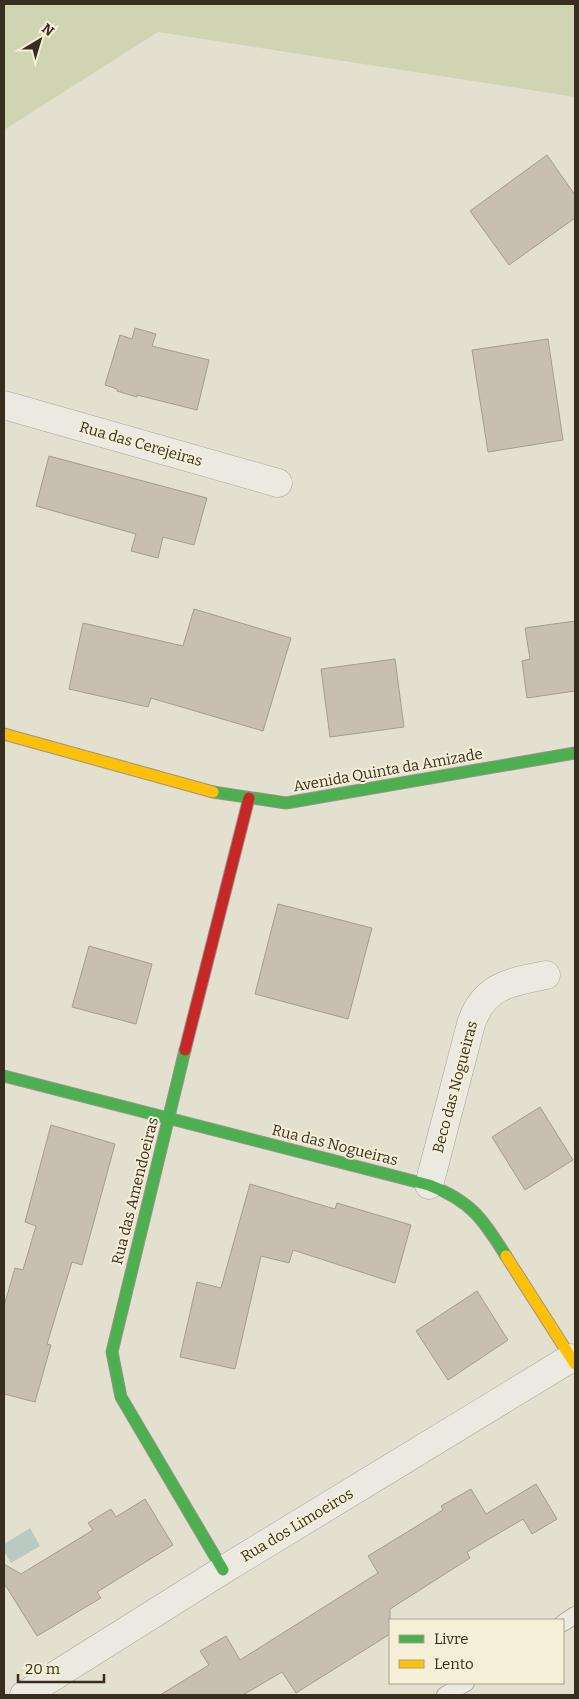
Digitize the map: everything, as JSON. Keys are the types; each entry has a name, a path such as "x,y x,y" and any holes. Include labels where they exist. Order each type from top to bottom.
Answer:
{"street":[{"name":"Rua das Cerejeiras","path":"4,405 278,483"},
{"name":"Avenida Quinta da Amizade","path":"4,734 218,793 286,803 575,753"},
{"name":"Rua das Amendoeiras","path":"223,1570 120,1397 112,1352 168,1118 249,798"},
{"name":"Beco das Nogueiras","path":"429,1185 471,1024 477,1010 488,997 502,986 546,975"},
{"name":"Rua das Nogueiras","path":"4,1076 429,1185 455,1197 477,1213 485,1223 573,1361"},
{"name":"Rua dos Limoeiros","path":"24,1695 223,1570 573,1361"}],"lane":[{"path":"564,1622 575,1615"},
{"path":"446,1695 464,1684"}],"green space":[{"path":"4,4 575,4 575,97 158,32 4,130"}],"shaded area":[{"path":"30,1528 40,1546 11,1563 4,1551 4,1544"}],"building":[{"path":"547,155 575,195 575,218 509,265 470,211"},
{"path":"135,328 156,334 152,346 209,360 197,410 137,395 137,397 105,385 120,335 132,339"},
{"path":"548,339 563,440 488,452 472,350"},
{"path":"49,456 207,498 194,545 163,537 158,558 131,551 136,534 36,506"},
{"path":"194,609 291,638 263,731 151,698 148,707 69,689 83,623 183,646"},
{"path":"575,621 575,691 527,698 522,661 530,659 525,628"},
{"path":"395,659 404,727 330,737 321,669"},
{"path":"278,904 372,928 348,1019 255,994"},
{"path":"89,946 152,964 136,1024 72,1007"},
{"path":"540,1107 573,1160 525,1190 492,1137"},
{"path":"51,1125 115,1144 82,1265 72,1262 47,1344 51,1345 35,1402 4,1394 4,1306 15,1268 23,1270 36,1226 25,1222"},
{"path":"250,1184 335,1209 337,1203 411,1225 395,1283 293,1250 289,1263 261,1256 235,1369 180,1357 197,1282 221,1288"},
{"path":"477,1291 508,1340 448,1380 416,1331"},
{"path":"536,1484 557,1519 532,1534 523,1519 467,1552 470,1558 390,1609 389,1635 296,1693 282,1672 243,1695 160,1695 209,1665 200,1651 226,1636 240,1660 378,1573 368,1556 443,1510 441,1506 471,1489 486,1514"},
{"path":"145,1499 173,1545 97,1592 101,1598 37,1636 4,1583 4,1564 21,1574 93,1530 88,1523 111,1509 116,1517"}],"traffic: fast":[{"path":"213,792 286,803 575,753"},
{"path":"185,1050 112,1352 121,1397 223,1570"},
{"path":"4,1076 429,1185 456,1198 475,1213 483,1221 506,1256"}],"traffic: slow":[{"path":"4,734 213,792"},
{"path":"506,1256 575,1364"}],"traffic: jam":[{"path":"185,1050 249,798"}]}
